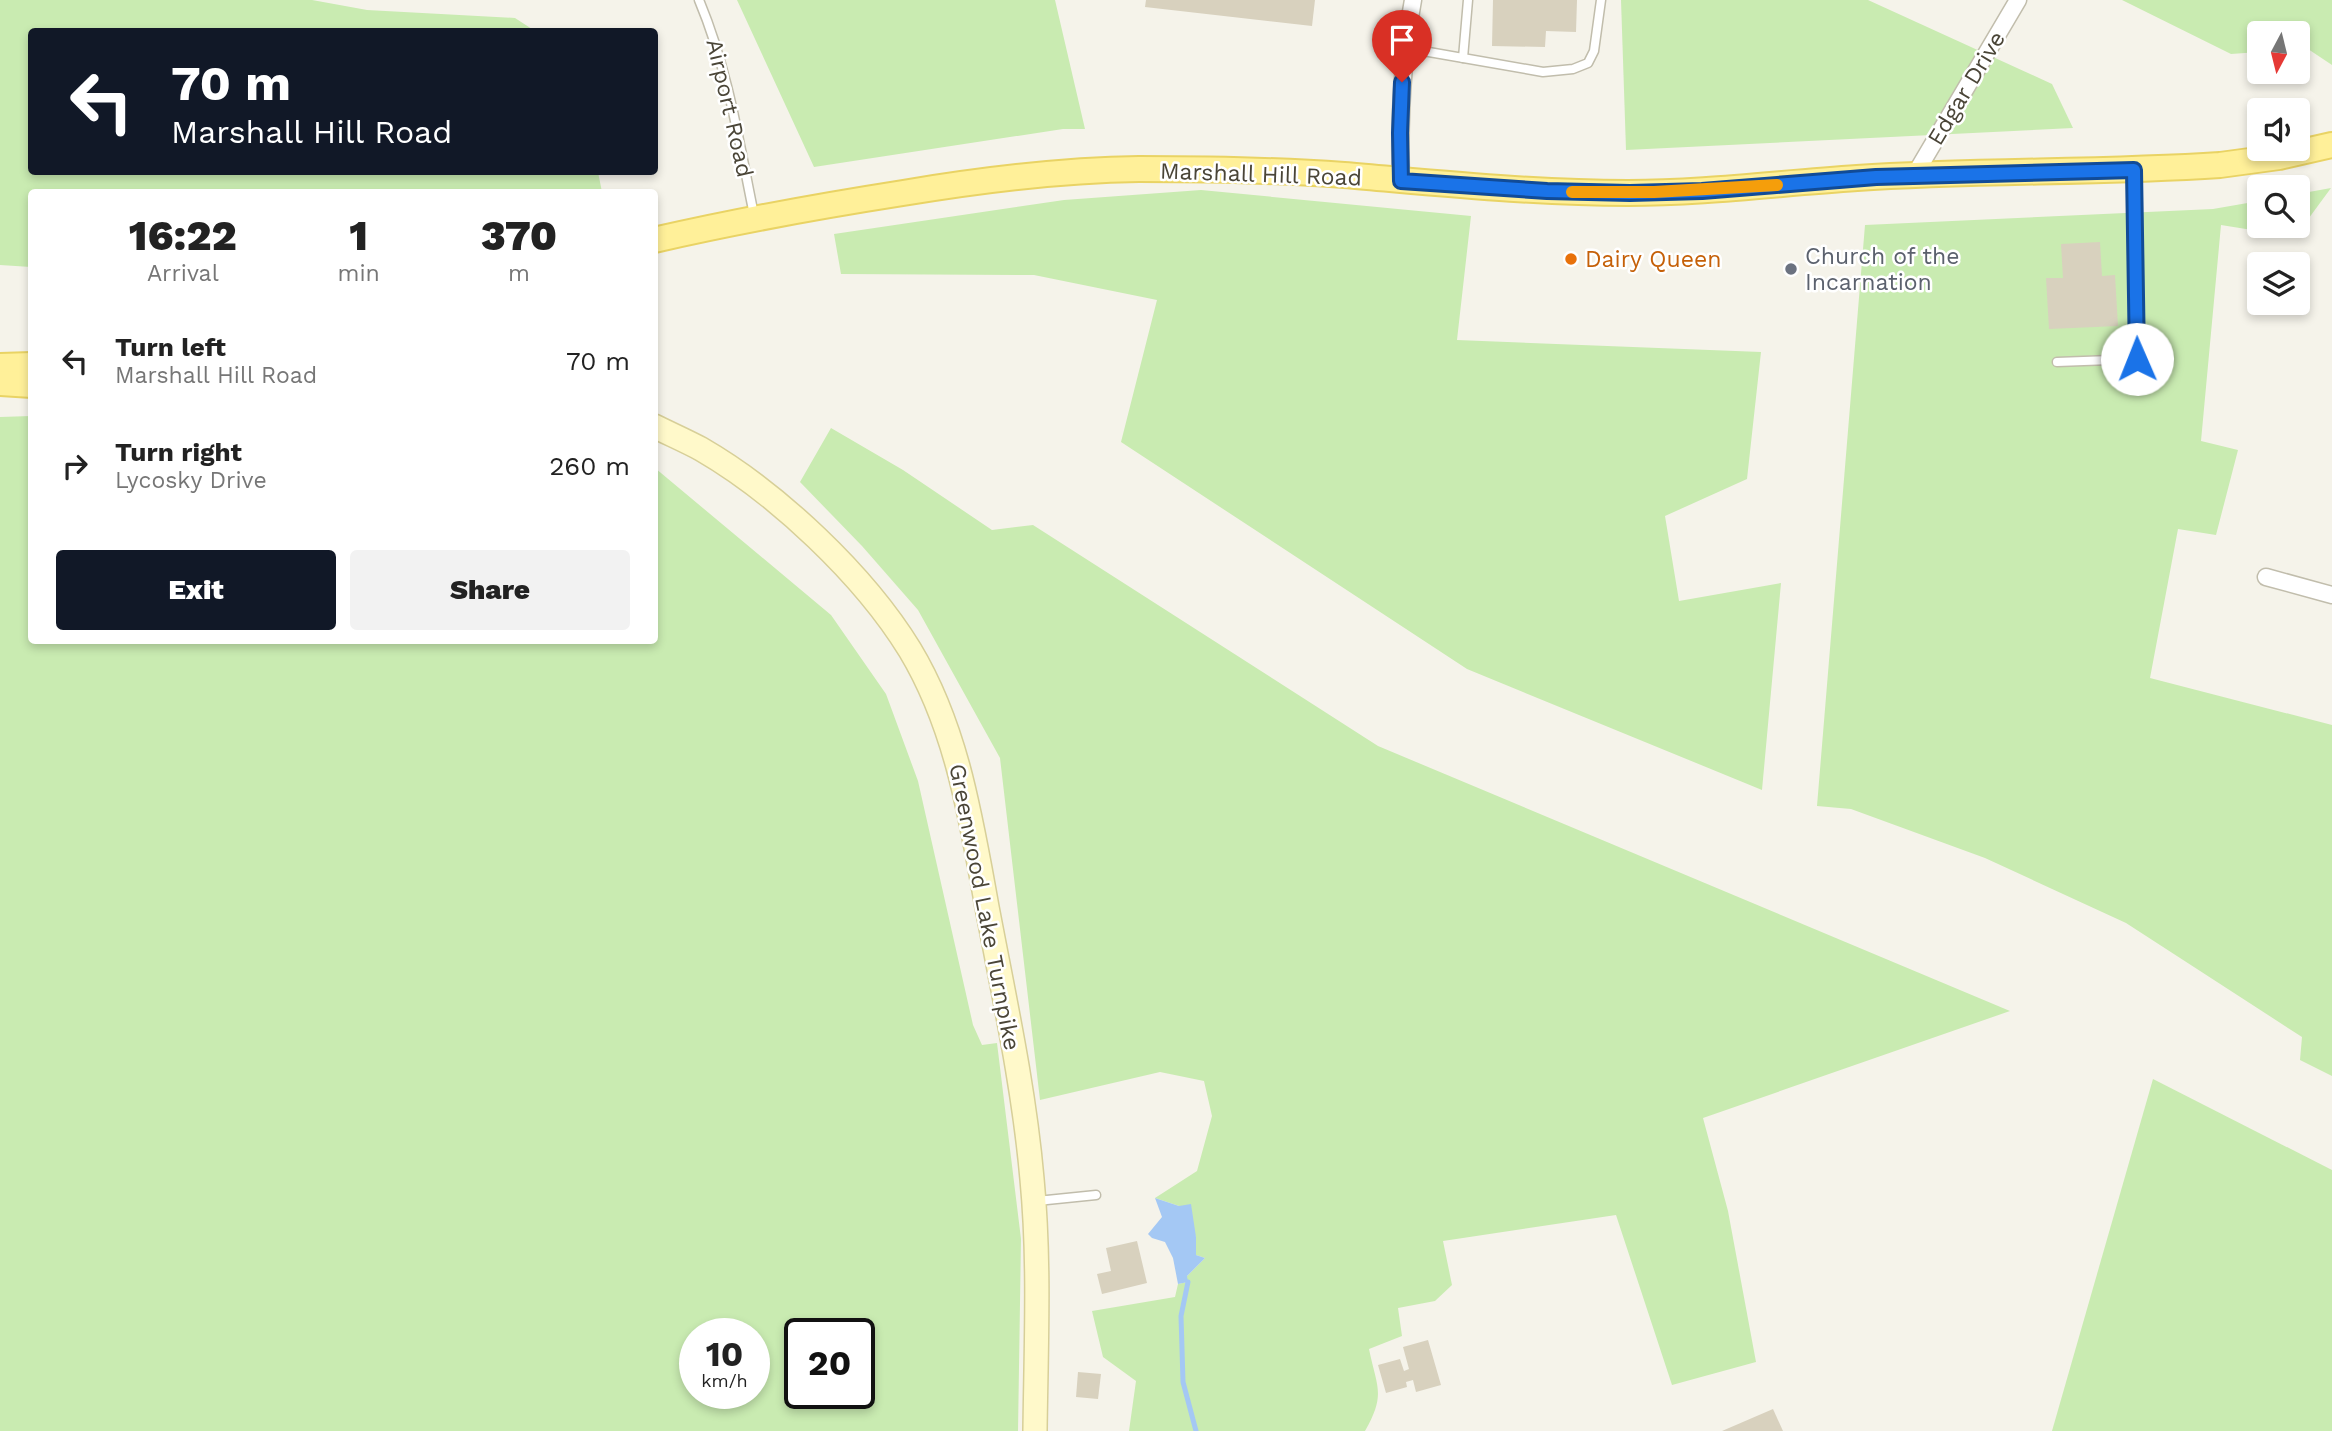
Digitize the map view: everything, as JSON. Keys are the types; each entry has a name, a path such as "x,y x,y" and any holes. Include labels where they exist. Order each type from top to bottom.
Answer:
{"main road":[{"name":"Marshall Hill Road","path":"658,239 755,218 972,182 1053,173 1135,169 1238,170 1547,191 1630,193 1702,191 1857,178 2220,165 2279,157 2332,145"},
{"path":"0,366 28,365"},
{"path":"0,383 28,385"},
{"name":"Greenwood Lake Turnpike","path":"658,428 733,470 781,507 837,558 892,622 924,675 948,735 960,770 970,817 1014,1052 1034,1202 1038,1282 1035,1431"}],"street":[{"path":"1401,181 1400,133 1406,48 1413,0"},
{"name":"Edgar Drive","path":"1914,176 2018,0"},
{"path":"2266,577 2332,595"}],"lane":[{"name":"Airport Road","path":"699,0 726,74 755,218"},
{"path":"1463,58 1468,0"},
{"path":"1406,48 1543,72 1573,69 1588,63 1594,51 1601,0"},
{"path":"2057,362 2137,359 2134,170"},
{"path":"1034,1202 1096,1195"}],"green space":[{"path":"0,0 312,0 367,10 515,18 530,28 28,28 28,175 599,175 601,189 28,189 28,267 0,265"},
{"path":"737,0 1055,0 1085,129 1063,129 814,167"},
{"path":"1621,0 1868,0 2052,84 2073,128 1626,150"},
{"path":"2122,0 2332,0 2332,65 2310,50 2310,21 2247,21 2247,53 2231,54"},
{"path":"2331,188 2310,217 2310,192"},
{"path":"1201,190 1471,216 1457,340 1761,352 1747,479 1665,516 1679,601 1781,583 1762,790 1467,669 1121,442 1157,300 1034,275 841,274 834,234 1064,200"},
{"path":"2247,203 2247,229 2221,225 2201,441 2238,450 2216,535 2178,529 2150,678 2332,725 2332,1076 2300,1060 2302,1037 2126,923 1985,858 1851,809 1817,806 1865,225 2213,209"},
{"path":"28,416 28,644 658,644 658,471 831,615 886,694 918,781 973,1025 982,1045 997,1043 1021,1239 1018,1431 0,1431 0,417"},
{"path":"831,428 903,470 992,530 1033,525 1378,746 2010,1011 1703,1118 1728,1211 1756,1362 1672,1385 1616,1215 1443,1241 1452,1285 1435,1301 1398,1308 1402,1336 1369,1349 1378,1399 1365,1431 1129,1431 1136,1381 1103,1357 1092,1311 1175,1297 1178,1284 1187,1282 1187,1276 1205,1258 1196,1255 1196,1237 1179,1206 1155,1198 1197,1171 1212,1116 1204,1081 1160,1072 1040,1100 1000,758 918,610 862,546 800,482"},
{"path":"2153,1079 2332,1170 2332,1431 2052,1431"}],"water":[{"path":"1155,1198 1179,1206 1191,1204 1196,1255 1205,1258 1187,1276 1188,1282 1178,1284 1173,1258 1165,1242 1148,1234 1162,1217"}],"building":[{"path":"1146,0 1315,0 1312,26 1145,7"},
{"path":"1493,0 1577,0 1576,32 1546,31 1545,47 1492,46"},
{"path":"2100,242 2102,276 2115,275 2118,326 2049,329 2046,278 2063,278 2061,244"},
{"path":"1137,1241 1147,1283 1102,1294 1097,1274 1111,1271 1106,1248"},
{"path":"1428,1340 1441,1385 1416,1392 1413,1380 1406,1382 1407,1387 1386,1393 1378,1365 1400,1359 1404,1371 1409,1369 1403,1347"},
{"path":"1078,1372 1101,1374 1098,1399 1076,1397"},
{"path":"1773,1409 1783,1431 1722,1431"}],"waterway":[{"path":"1188,1282 1181,1316 1183,1382 1196,1431"}],"slow traffic":[{"path":"1572,192 1702,191 1777,185"}],"place":[{"name":"Dairy Queen","path":"1571,259"},
{"name":"Church of the Incarnation","path":"1791,269"}],"route":[{"path":"1402,82 1401,181 1547,191 1630,193 1702,191 1876,177 2134,170 2137,359"}]}
